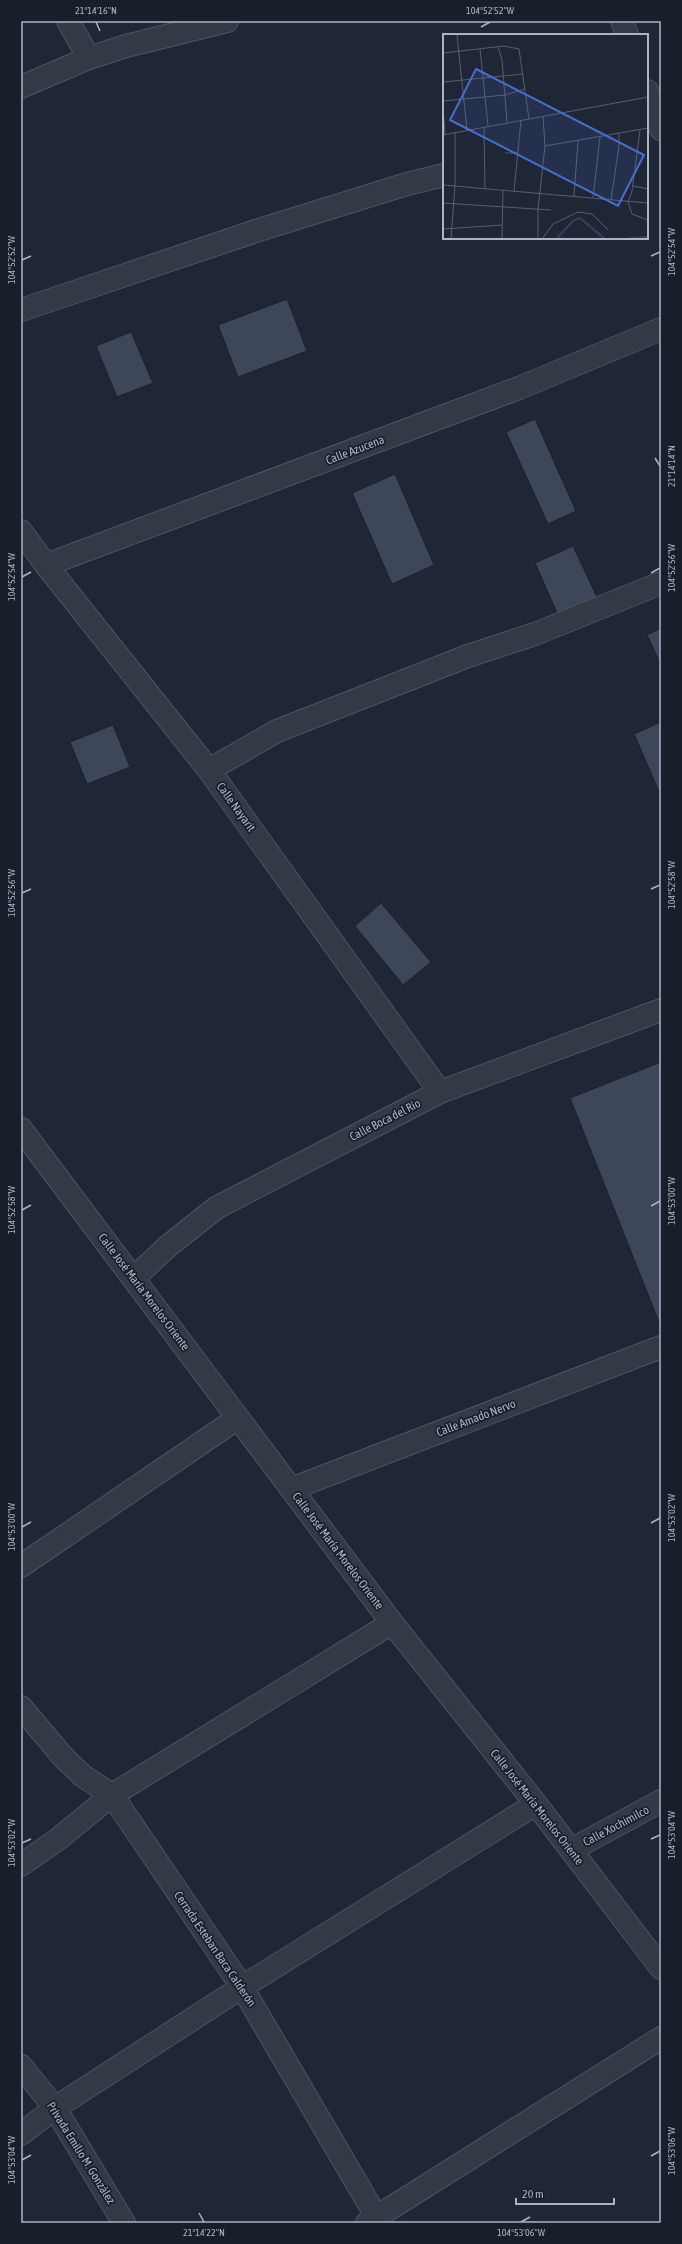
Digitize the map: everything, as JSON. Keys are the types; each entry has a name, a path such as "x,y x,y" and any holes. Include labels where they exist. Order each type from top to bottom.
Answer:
{"street":[{"path":"68,21 89,58"},
{"path":"21,87 89,58 126,46 227,21"},
{"path":"622,21 627,34"},
{"path":"649,100 661,129"},
{"path":"21,310 262,229 407,184 443,175"},
{"name":"Calle Azucena","path":"46,565 519,388 661,329"},
{"name":"Calle Nayarit","path":"21,530 46,565 209,770 440,1092"},
{"path":"209,770 277,731 468,656 535,634 661,583"},
{"name":"Calle Boca del Río","path":"134,1278 167,1247 216,1208 440,1092 661,1010"},
{"name":"Calle José María Morelos Oriente","path":"21,1129 392,1623 536,1804 661,1968"},
{"name":"Calle Amado Nervo","path":"290,1489 661,1347"},
{"path":"21,1566 238,1418"},
{"path":"21,1865 57,1840 112,1795 392,1623"},
{"name":"Cerrada Esteban Baca Calderón","path":"21,1707 64,1758 83,1776 112,1795 242,1987 375,2221"},
{"name":"Calle Xochimilco","path":"571,1850 661,1802"},
{"path":"21,2134 55,2108 242,1987 536,1804"},
{"path":"375,2221 661,2038"},
{"name":"Privada Emilio M. González","path":"21,2066 55,2108 124,2223"}],"building":[{"path":"287,299 307,351 238,377 218,325"},
{"path":"131,332 153,383 117,397 96,346"},
{"path":"535,419 576,511 548,524 506,432"},
{"path":"395,474 434,565 392,584 352,493"},
{"path":"573,546 597,597 558,615 535,563"},
{"path":"661,628 661,665 647,635"},
{"path":"661,722 661,796 634,734"},
{"path":"113,725 130,767 87,784 70,742"},
{"path":"381,903 431,962 403,985 355,926"},
{"path":"661,1062 661,1327 570,1098"}]}
